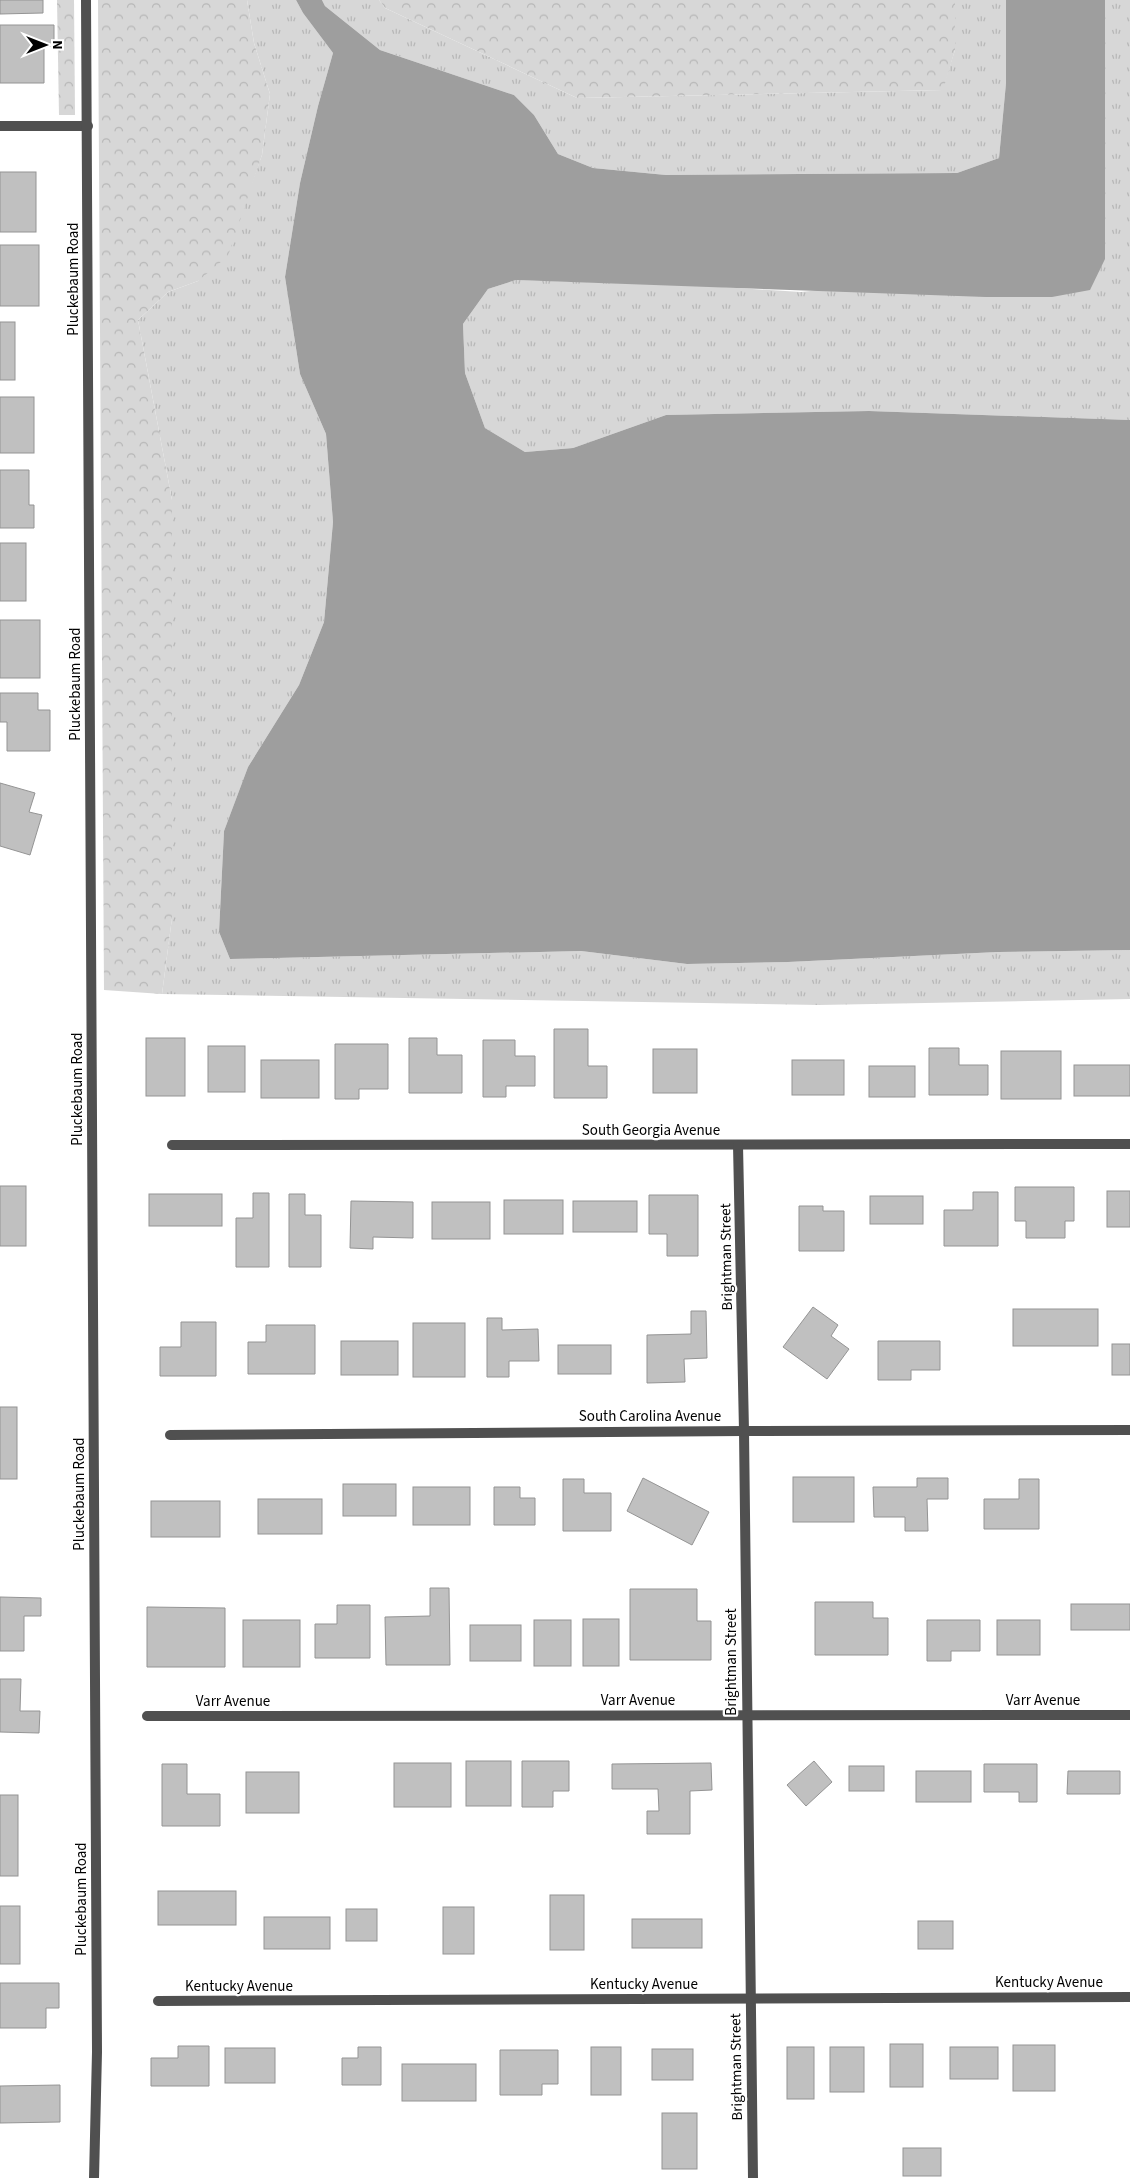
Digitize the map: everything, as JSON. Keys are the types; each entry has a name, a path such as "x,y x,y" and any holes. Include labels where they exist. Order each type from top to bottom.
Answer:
{"street":[{"name":"Pluckebaum Road","path":"86,0 97,2052 94,2178"},
{"path":"0,126 88,126"},
{"name":"South Georgia Avenue","path":"172,1145 1130,1144"},
{"name":"Brightman Street","path":"738,1145 744,1431 753,2178"},
{"name":"South Carolina Avenue","path":"170,1435 1130,1430"},
{"name":"Varr Avenue","path":"147,1716 1130,1714"},
{"name":"Kentucky Avenue","path":"158,2002 1130,1997"}],"green space":[{"path":"57,0 74,0 75,115 59,115"},
{"path":"98,0 247,0 254,43 270,94 262,155 228,256 198,281 168,292 138,320 172,500 172,918 162,994 104,990"},
{"path":"247,0 296,0 303,13 333,53 300,183 285,277 300,374 326,434 333,522 324,622 299,685 248,767 224,831 219,932 230,959 581,951 687,964 788,962 998,952 1130,950 1130,999 819,1005 162,994 172,918 172,500 138,320 168,292 198,281 245,202 262,155 270,94 254,43"},
{"path":"322,0 379,0 385,8 577,98 942,90 955,50 955,0 1006,0 1006,83 999,158 957,173 666,175 593,168 558,154 534,115 514,95 380,50 325,6"},
{"path":"379,0 955,0 955,50 943,90 577,98 385,8"},
{"path":"1105,0 1130,0 1130,420 869,411 666,415 573,448 525,452 485,428 465,373 463,324 488,289 516,280 690,285 801,292 1105,259"}],"shaded area":[{"path":"296,0 322,0 325,6 380,50 514,95 534,115 558,154 593,168 666,175 957,173 999,158 1006,83 1006,0 1105,0 1105,259 1090,290 1052,297 986,297 516,280 488,289 463,324 465,373 485,428 525,452 573,448 666,415 869,411 1130,420 1130,950 998,952 788,962 687,964 581,951 230,959 219,932 224,831 248,767 299,685 324,622 333,522 326,434 300,374 285,277 300,183 333,53 303,13"}],"building":[{"path":"0,0 43,0 43,13 0,14"},
{"path":"0,25 54,25 54,46 44,46 44,83 0,83"},
{"path":"0,172 36,172 36,232 0,232"},
{"path":"0,245 39,245 39,306 0,306"},
{"path":"0,322 15,322 15,380 0,380"},
{"path":"0,397 34,397 34,453 0,453"},
{"path":"0,470 29,470 29,505 34,505 34,528 0,528"},
{"path":"0,543 26,543 26,601 0,601"},
{"path":"0,620 40,620 40,678 0,678"},
{"path":"0,693 38,693 38,710 50,710 50,751 7,751 7,722 0,722"},
{"path":"0,783 35,793 29,812 42,815 30,855 0,846"},
{"path":"554,1029 588,1029 588,1066 607,1066 607,1098 554,1098"},
{"path":"146,1038 185,1038 185,1096 146,1096"},
{"path":"409,1038 437,1038 437,1055 462,1055 462,1093 409,1093"},
{"path":"483,1040 515,1040 515,1056 535,1056 535,1086 506,1086 506,1097 483,1097"},
{"path":"335,1044 388,1044 388,1089 359,1089 359,1099 335,1099"},
{"path":"208,1046 245,1046 245,1092 208,1092"},
{"path":"929,1048 959,1048 959,1065 988,1065 988,1095 929,1095"},
{"path":"653,1049 697,1049 697,1093 653,1093"},
{"path":"1001,1051 1061,1051 1061,1099 1001,1099"},
{"path":"261,1060 319,1060 319,1098 261,1098"},
{"path":"792,1060 844,1060 844,1095 792,1095"},
{"path":"1074,1065 1130,1065 1130,1096 1074,1096"},
{"path":"869,1066 915,1066 915,1097 869,1097"},
{"path":"0,1186 26,1186 26,1246 0,1246"},
{"path":"1015,1187 1074,1187 1074,1221 1065,1221 1065,1238 1026,1238 1026,1221 1015,1221"},
{"path":"1107,1191 1130,1191 1130,1227 1107,1227"},
{"path":"973,1192 998,1192 998,1246 944,1246 944,1210 973,1210"},
{"path":"253,1193 269,1193 269,1267 236,1267 236,1218 253,1218"},
{"path":"149,1194 222,1194 222,1226 149,1226"},
{"path":"289,1194 305,1194 305,1215 321,1215 321,1267 289,1267"},
{"path":"649,1195 698,1195 698,1256 667,1256 667,1234 649,1234"},
{"path":"870,1196 923,1196 923,1224 870,1224"},
{"path":"504,1200 563,1200 563,1234 504,1234"},
{"path":"351,1201 413,1202 413,1238 373,1237 373,1249 350,1248"},
{"path":"573,1201 637,1201 637,1232 573,1232"},
{"path":"432,1202 490,1202 490,1239 432,1239"},
{"path":"799,1206 823,1206 823,1211 844,1211 844,1251 799,1251"},
{"path":"813,1307 838,1325 831,1336 849,1349 827,1379 783,1347"},
{"path":"1013,1309 1098,1309 1098,1346 1013,1346"},
{"path":"691,1311 706,1311 707,1358 684,1359 685,1382 647,1383 647,1335 691,1334"},
{"path":"487,1318 502,1318 502,1330 538,1329 539,1361 509,1361 509,1377 487,1377"},
{"path":"181,1322 216,1322 216,1376 160,1376 160,1347 181,1347"},
{"path":"413,1323 465,1323 465,1377 413,1377"},
{"path":"266,1325 315,1325 315,1374 248,1374 248,1342 266,1342"},
{"path":"341,1341 398,1341 398,1375 341,1375"},
{"path":"878,1341 940,1341 940,1370 911,1370 911,1380 878,1380"},
{"path":"1112,1344 1130,1344 1130,1375 1112,1375"},
{"path":"558,1345 611,1345 611,1374 558,1374"},
{"path":"0,1407 17,1407 17,1479 0,1479"},
{"path":"793,1477 854,1477 854,1522 793,1522"},
{"path":"643,1478 709,1512 692,1545 627,1511"},
{"path":"917,1478 948,1478 948,1499 927,1499 928,1531 905,1531 905,1517 874,1517 873,1487 917,1487"},
{"path":"563,1479 584,1479 584,1493 611,1493 611,1531 563,1531"},
{"path":"1019,1479 1039,1479 1039,1529 984,1529 984,1499 1019,1499"},
{"path":"343,1484 396,1484 396,1516 343,1516"},
{"path":"413,1487 470,1487 470,1525 413,1525"},
{"path":"494,1487 520,1487 520,1498 535,1498 535,1525 494,1525"},
{"path":"258,1499 322,1499 322,1534 258,1534"},
{"path":"151,1501 220,1501 220,1537 151,1537"},
{"path":"430,1588 449,1588 450,1665 386,1665 385,1617 430,1616"},
{"path":"630,1589 697,1589 697,1621 711,1621 711,1660 630,1660"},
{"path":"0,1597 41,1598 41,1616 24,1616 24,1651 0,1651"},
{"path":"815,1602 873,1602 873,1618 888,1618 888,1655 815,1655"},
{"path":"1071,1604 1130,1604 1130,1630 1071,1630"},
{"path":"337,1605 370,1605 370,1658 315,1658 315,1624 337,1624"},
{"path":"147,1607 225,1608 225,1667 147,1667"},
{"path":"583,1619 619,1619 619,1666 583,1666"},
{"path":"243,1620 300,1620 300,1667 243,1667"},
{"path":"534,1620 571,1620 571,1666 534,1666"},
{"path":"927,1620 980,1620 980,1651 951,1651 951,1661 927,1661"},
{"path":"997,1620 1040,1620 1040,1655 997,1655"},
{"path":"470,1625 521,1625 521,1661 470,1661"},
{"path":"0,1679 21,1679 20,1711 40,1711 39,1733 0,1732"},
{"path":"466,1761 511,1761 511,1806 466,1806"},
{"path":"522,1761 569,1761 569,1791 553,1791 553,1807 522,1807"},
{"path":"814,1761 832,1782 806,1806 787,1785"},
{"path":"394,1763 451,1763 451,1807 394,1807"},
{"path":"711,1763 712,1790 690,1791 690,1834 647,1834 647,1811 659,1811 658,1789 612,1789 612,1764"},
{"path":"162,1764 187,1764 187,1794 220,1794 220,1826 162,1826"},
{"path":"984,1764 1037,1764 1037,1802 1019,1802 1019,1792 984,1792"},
{"path":"849,1766 884,1766 884,1791 849,1791"},
{"path":"916,1771 971,1771 971,1802 916,1802"},
{"path":"1068,1771 1120,1771 1120,1794 1067,1794"},
{"path":"246,1772 299,1772 299,1813 246,1813"},
{"path":"0,1795 18,1795 18,1876 0,1876"},
{"path":"158,1891 236,1891 236,1925 158,1925"},
{"path":"550,1895 584,1895 584,1950 550,1950"},
{"path":"0,1906 20,1906 20,1964 0,1964"},
{"path":"443,1907 474,1907 474,1954 443,1954"},
{"path":"346,1909 377,1909 377,1941 346,1941"},
{"path":"264,1917 330,1917 330,1949 264,1949"},
{"path":"632,1919 702,1919 702,1948 632,1948"},
{"path":"918,1921 953,1921 953,1949 918,1949"},
{"path":"0,1983 59,1983 59,2008 46,2008 46,2028 0,2028"},
{"path":"890,2044 923,2044 923,2087 890,2087"},
{"path":"1013,2045 1055,2045 1055,2091 1013,2091"},
{"path":"178,2046 209,2046 209,2086 151,2086 151,2058 178,2058"},
{"path":"358,2047 381,2047 381,2085 342,2085 342,2058 358,2058"},
{"path":"591,2047 621,2047 621,2095 591,2095"},
{"path":"787,2047 814,2047 814,2099 787,2099"},
{"path":"830,2047 864,2047 864,2092 830,2092"},
{"path":"950,2047 998,2047 998,2079 950,2079"},
{"path":"225,2048 275,2048 275,2083 225,2083"},
{"path":"652,2049 693,2049 693,2080 652,2080"},
{"path":"500,2050 558,2050 558,2084 542,2084 542,2095 500,2095"},
{"path":"402,2064 476,2064 476,2101 402,2101"},
{"path":"60,2085 60,2122 0,2123 0,2086"},
{"path":"662,2113 697,2113 697,2169 662,2169"},
{"path":"903,2148 941,2148 941,2176 903,2176"}]}
